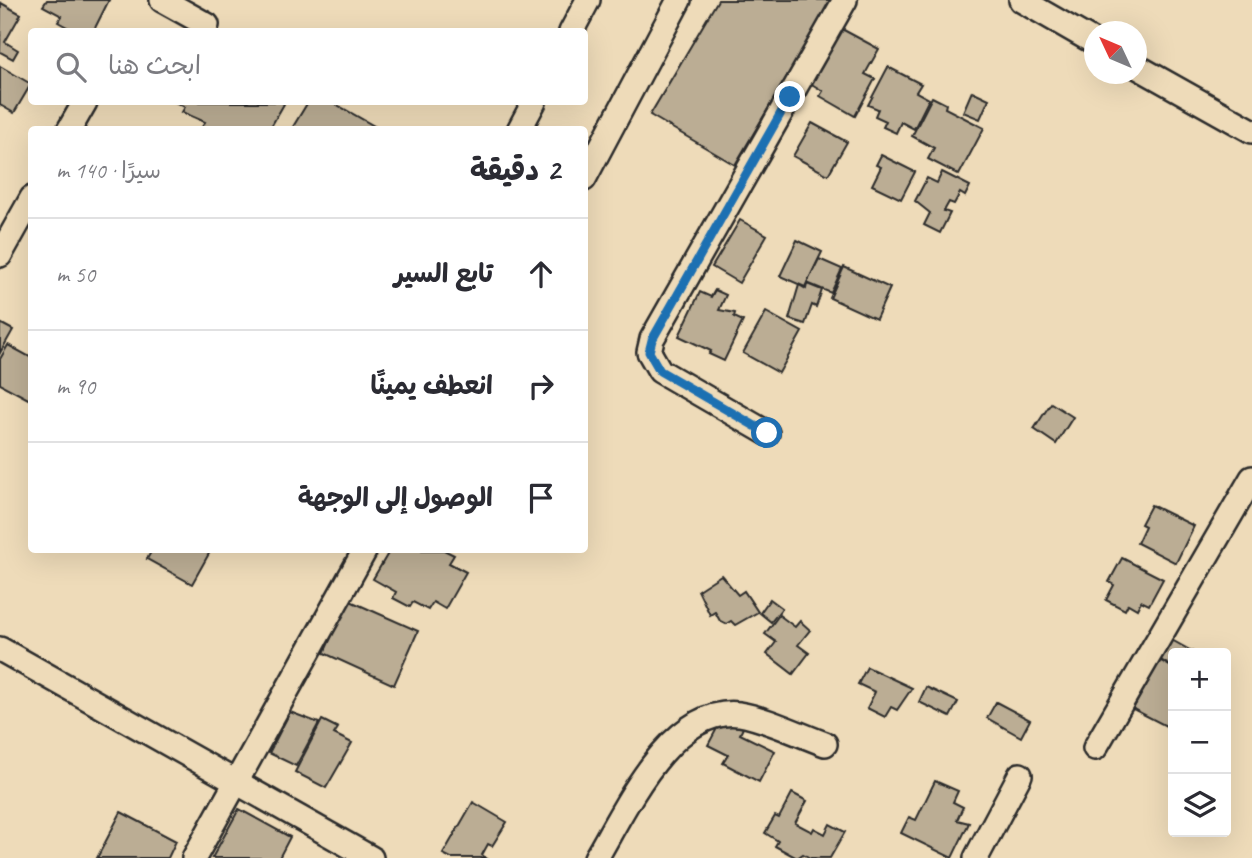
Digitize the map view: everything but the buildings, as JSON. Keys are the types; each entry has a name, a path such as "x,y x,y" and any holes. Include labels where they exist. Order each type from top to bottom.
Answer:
{"street":[{"path":"162,0 206,25"},
{"path":"573,28 588,0"},
{"path":"588,171 679,0"},
{"path":"767,433 660,371 649,352 652,340 845,0"},
{"path":"1021,0 1084,36"},
{"path":"1147,71 1252,131"},
{"path":"71,126 83,105"},
{"path":"521,126 532,105"},
{"path":"0,255 28,205"},
{"path":"1094,748 1252,478"},
{"path":"194,858 363,553"},
{"path":"0,649 371,858"},
{"path":"596,858 655,760 692,727 718,715 740,714 825,744"},
{"path":"976,858 1020,775"}],"route":[{"path":"767,433 660,371 649,352 652,340 790,97"}]}
